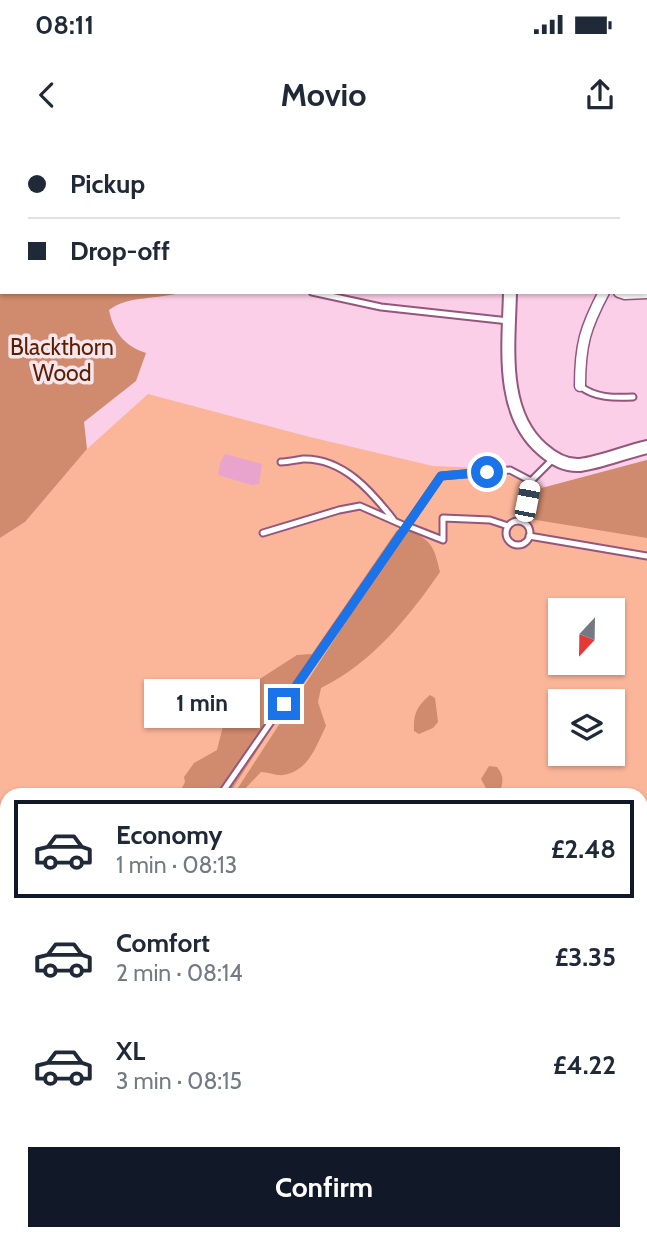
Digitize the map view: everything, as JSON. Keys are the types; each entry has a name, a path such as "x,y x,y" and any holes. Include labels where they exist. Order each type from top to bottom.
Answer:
{"street":[{"path":"510,294 509,366 516,413 534,443 553,459 578,465 647,446"},
{"path":"580,386 580,355 587,326 603,294"}],"lane":[{"path":"321,294 381,307 509,321"},
{"path":"580,386 590,394 617,398 634,397"},
{"path":"281,462 303,459 342,469 357,480 395,522"},
{"path":"523,522 531,481 553,459"},
{"path":"224,788 441,476 510,470 531,481"},
{"path":"263,533 360,506 402,525"},
{"path":"410,527 443,540 443,519 490,520 508,526"},
{"path":"515,521 523,522 529,528 529,536 521,544 513,543 506,533 508,526 515,521"},
{"path":"529,536 647,556"}],"shaded area":[{"path":"148,394 433,466 484,468 546,487 647,460 647,788 0,788 0,538 25,522 87,449"}],"green space":[{"name":"Blackthorn Wood","path":"0,294 173,294 125,302 109,310 113,325 121,337 146,353 136,381 84,422 87,449 25,522 0,538"},
{"path":"647,460 647,538 530,519 522,508 538,489"},
{"path":"406,529 426,540 436,555 440,572 388,638 357,666 321,688 318,702 326,726 305,763 292,773 283,775 261,772 246,788 238,788"},
{"path":"397,530 399,532 233,788 182,788 184,777 194,763 217,750 223,726 254,689 255,682 297,655 312,654"},
{"path":"430,695 435,698 438,722 433,728 419,734 414,731 415,715"},
{"path":"489,766 497,767 502,777 501,788 486,788 481,779"}],"building":[{"path":"225,454 262,464 259,484 252,485 218,475"}],"route":[{"path":"284,704 441,476 487,472"}]}
